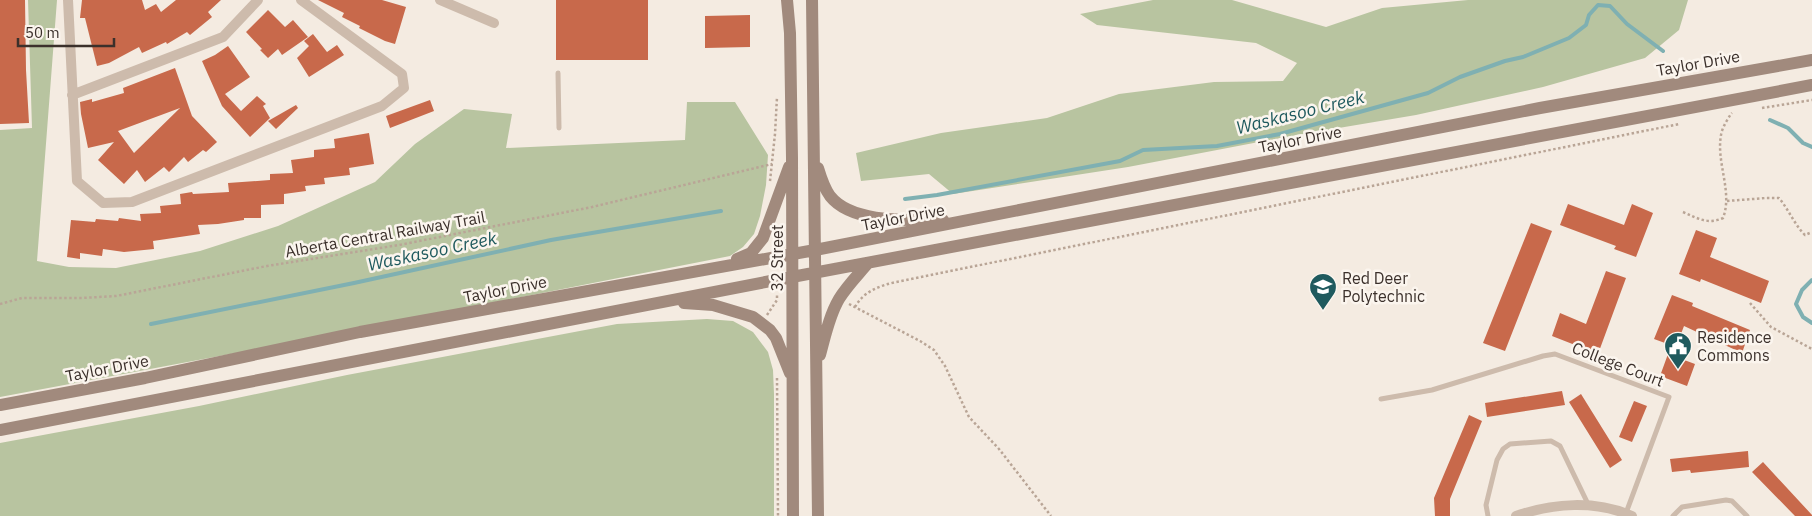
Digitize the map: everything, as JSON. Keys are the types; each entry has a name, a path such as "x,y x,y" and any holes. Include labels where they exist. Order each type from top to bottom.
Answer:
{"main road":[{"name":"32 Street","path":"787,0 790,34 792,158 793,516"},
{"path":"812,0 818,516"},
{"name":"Taylor Drive","path":"0,405 145,378 360,332 815,250 1540,108 1811,59"},
{"path":"0,430 793,277 1812,85"},
{"path":"814,157 823,185 831,197 845,210 883,219 968,221"},
{"path":"716,268 751,253 758,247 792,158"},
{"path":"816,369 835,307 849,284 868,263"},
{"path":"666,302 712,305 753,317 770,330 776,338 794,383"}],"street":[{"path":"68,0 77,181 103,203 132,202 382,106 404,88 402,74 301,0"},
{"path":"72,95 224,37 258,0"},
{"path":"440,0 494,23"},
{"path":"1516,516 1552,506 1589,506 1606,508 1629,515"}],"lane":[{"path":"558,73 559,128"},
{"name":"College Court","path":"1381,399 1432,390 1555,354 1669,397 1629,515"},
{"path":"1488,516 1486,505 1497,460 1503,449 1510,444 1551,441 1560,446 1589,506"},
{"path":"1673,516 1682,507 1726,500 1732,501 1747,516"}],"path":[{"name":"Alberta Central Railway Trail","path":"0,304 22,298 101,298 116,296 267,266 399,245 592,207 772,164 778,89"},
{"path":"1758,109 1812,100"},
{"path":"1721,116 1740,112"},
{"path":"1683,212 1705,221 1715,222 1723,218 1727,201 1720,163 1721,134 1730,114"},
{"path":"855,307 868,292 896,282 1682,124"},
{"path":"1727,201 1779,198 1789,211 1796,225 1805,235 1812,232"},
{"path":"766,316 777,300 777,294"},
{"path":"845,302 934,350 945,366 969,417 999,449 1051,516"},
{"path":"1750,303 1771,327 1812,349"},
{"path":"777,373 778,516"}],"green space":[{"path":"28,0 57,0 37,261 69,267 116,268 200,251 278,226 375,182 415,144 464,109 512,114 506,148 685,140 687,102 735,102 768,155 766,185 760,216 754,234 743,247 730,256 268,347 0,397 0,130 32,128"},
{"path":"1153,0 1232,0 1326,27 1382,8 1468,0 1688,0 1679,30 1645,58 1543,87 1416,115 1291,136 1128,167 953,194 929,174 861,181 856,153 941,133 1047,118 1119,94 1214,82 1283,81 1297,63 1256,43 1097,25 1080,14"},
{"path":"707,319 733,321 753,332 768,352 773,370 774,394 774,516 0,516 0,443 617,324"}],"building":[{"path":"0,0 25,0 29,123 0,124"},
{"path":"82,0 142,0 145,10 156,4 161,12 176,0 221,0 208,12 212,17 190,35 187,32 167,44 166,42 142,53 139,47 109,63 97,66 85,18 80,18"},
{"path":"318,0 382,0 406,7 395,44 359,28 360,26 342,17 344,13"},
{"path":"556,0 648,0 648,60 556,60"},
{"path":"268,10 285,27 293,20 308,37 282,55 278,49 268,58 246,32"},
{"path":"750,15 750,47 705,48 705,16"},
{"path":"313,34 327,52 337,45 344,55 309,77 297,58 309,46 304,41"},
{"path":"228,46 250,77 225,94 241,111 257,96 266,104 263,106 270,118 250,137 222,106 202,61"},
{"path":"175,68 192,116 217,142 206,152 203,150 188,162 184,157 169,172 164,167 145,182 137,170 124,184 98,160 114,142 88,148 80,102 92,99 92,102 124,93 123,88","holes":["180,108 134,153 118,131"]},
{"path":"430,100 434,111 390,128 386,116"},
{"path":"296,105 298,108 276,129 268,121"},
{"path":"369,133 374,164 349,168 350,175 324,178 325,184 305,186 306,191 284,194 284,204 261,205 261,218 244,218 244,220 218,224 198,225 200,234 153,241 154,249 124,252 103,249 102,256 80,253 80,259 67,257 71,220 95,222 96,219 118,221 119,218 141,221 140,214 161,213 160,206 181,204 180,194 192,192 193,194 229,192 228,183 270,180 270,174 293,173 291,160 314,157 314,150 335,148 334,139"},
{"path":"1568,204 1624,225 1632,204 1653,213 1636,257 1614,249 1616,246 1560,225"},
{"path":"1531,223 1552,231 1505,351 1483,343"},
{"path":"1696,230 1717,238 1710,257 1769,281 1761,303 1701,279 1700,282 1679,274"},
{"path":"1606,271 1626,278 1598,354 1552,336 1560,313 1586,324"},
{"path":"1672,295 1693,303 1692,306 1750,330 1742,353 1684,326 1676,347 1654,339"},
{"name":"Residence Commons","path":"1668,354 1695,364 1687,386 1660,376"},
{"path":"1562,391 1565,405 1487,417 1485,403"},
{"path":"1581,394 1622,460 1610,468 1569,402"},
{"path":"1634,401 1647,406 1632,442 1619,437"},
{"path":"1469,415 1482,421 1450,499 1450,516 1435,516 1434,498"},
{"path":"1748,451 1749,467 1691,473 1690,470 1672,472 1670,459"},
{"path":"1763,462 1812,516 1795,516 1752,472"}],"waterway":[{"name":"Waskasoo Creek","path":"905,199 937,195 1120,161 1143,150 1217,146 1280,134 1428,93 1460,77 1505,61 1523,57 1569,38 1586,25 1589,15 1598,5 1610,6 1627,24 1663,51"},
{"name":"Waskasoo Creek","path":"1770,120 1788,128 1803,143 1812,147"},
{"name":"Waskasoo Creek","path":"151,324 354,283 551,240 721,211"},
{"name":"Waskasoo Creek","path":"1812,280 1802,290 1796,304 1803,317 1812,323"}],"place":[{"name":"Red Deer Polytechnic","path":"1323,311"},
{"name":"Residence Commons","path":"1678,370"}]}
